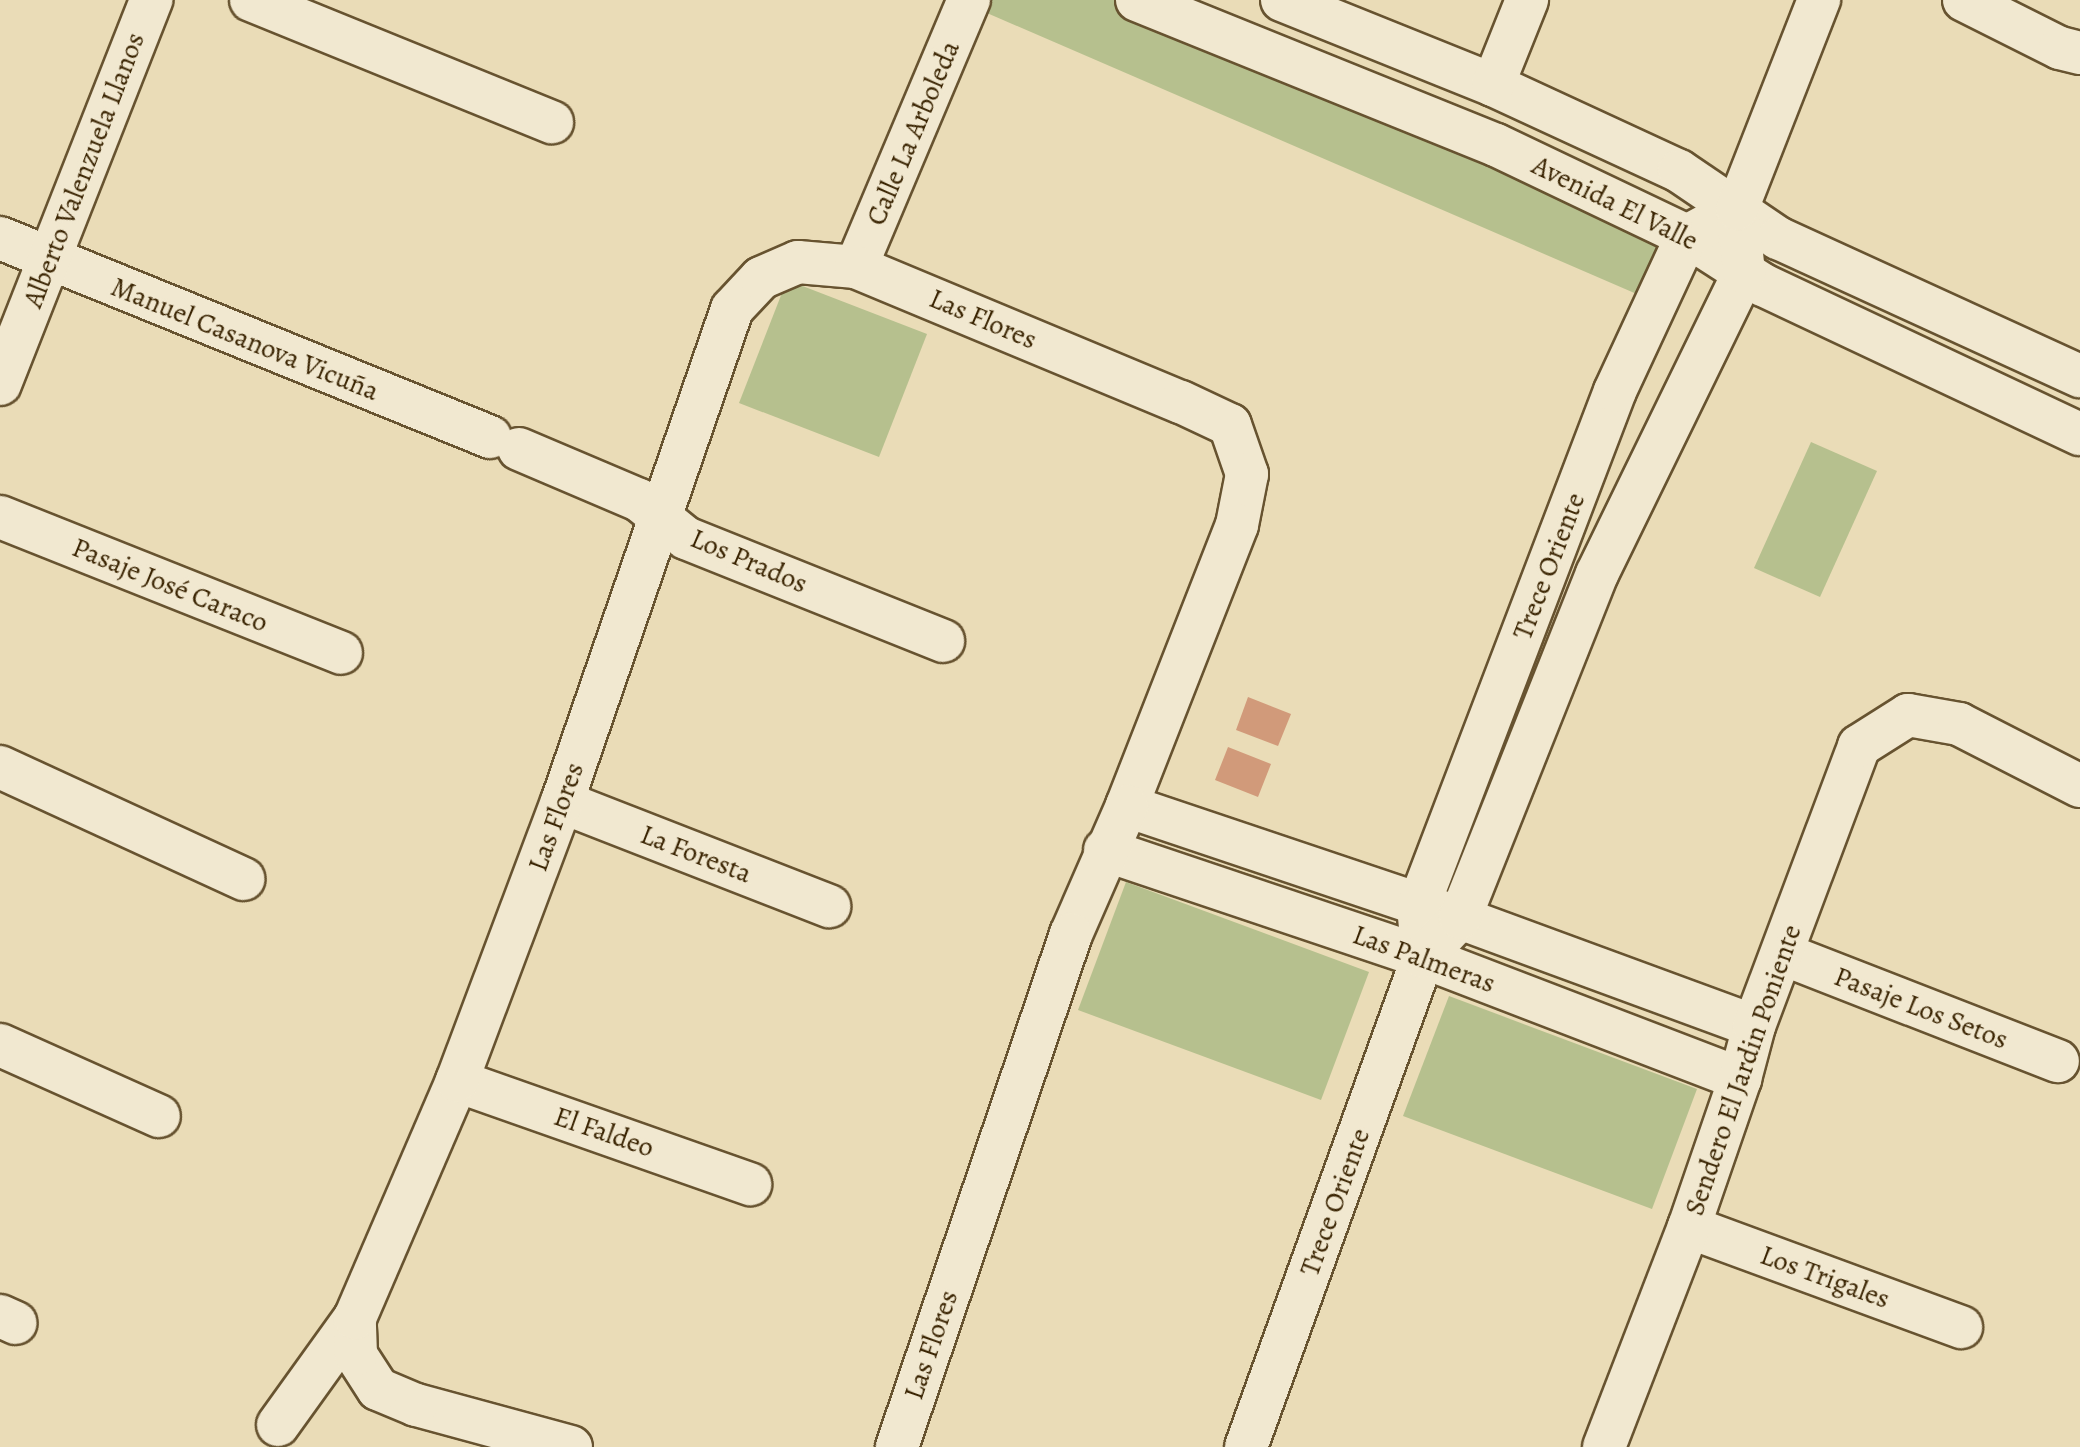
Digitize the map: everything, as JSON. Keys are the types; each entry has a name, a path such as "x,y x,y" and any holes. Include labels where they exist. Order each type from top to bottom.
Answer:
{"street":[{"name":"Alberto Valenzuela Llanos","path":"0,384 151,0"},
{"path":"251,0 552,122"},
{"name":"Calle La Arboleda","path":"856,267 969,0"},
{"name":"Avenida El Valle","path":"1137,0 1496,145 1687,236 1763,285 2080,434"},
{"name":"Avenida El Valle","path":"1282,0 1493,85 1679,171 1778,238 2080,376"},
{"path":"1493,85 1527,0"},
{"path":"1744,272 1737,209 1819,0"},
{"path":"1964,0 2060,48 2080,53"},
{"path":"1687,236 1737,209"},
{"name":"Trece Oriente","path":"1423,957 1418,907 1615,391 1687,236"},
{"name":"Manuel Casanova Vicuña","path":"0,238 504,443"},
{"name":"Las Flores","path":"278,1425 355,1318 457,1081 562,802 732,309 761,278 798,262 856,267 1230,425 1247,474 1237,525 1127,806 1105,850 1071,934 897,1447"},
{"name":"Trece Oriente","path":"1246,1447 1423,957 1460,918 1597,574 1744,272"},
{"name":"Los Prados","path":"504,443 639,500 686,538 943,641"},
{"name":"Pasaje José Caraco","path":"0,517 341,653"},
{"name":"Sendero El Jardin Poniente","path":"1604,1447 1689,1227 1740,1079 1754,1026 1859,746 1908,715 1959,724 2080,786"},
{"path":"0,767 243,879"},
{"name":"La Foresta","path":"562,802 829,906"},
{"name":"Las Palmeras","path":"1127,806 1418,907 1460,918 1754,1026"},
{"name":"Las Palmeras","path":"1105,850 1423,957 1740,1079"},
{"name":"Pasaje Los Setos","path":"1783,954 2058,1061"},
{"path":"0,1045 159,1116"},
{"name":"El Faldeo","path":"457,1081 750,1184"},
{"name":"Los Trigales","path":"1689,1227 1961,1327"},
{"name":"Las Flores","path":"355,1318 356,1355 378,1389 416,1405 571,1447"}],"green space":[{"path":"957,0 1124,0 1662,238 1639,295"},
{"path":"787,280 927,334 879,457 739,403"},
{"path":"1811,442 1877,471 1820,597 1754,568"},
{"path":"1126,882 1369,972 1321,1100 1078,1010"},
{"path":"1449,996 1697,1089 1652,1209 1403,1116"}],"building":[{"path":"1248,697 1291,714 1278,746 1236,730"},
{"path":"1228,747 1271,764 1258,797 1215,780"}]}
